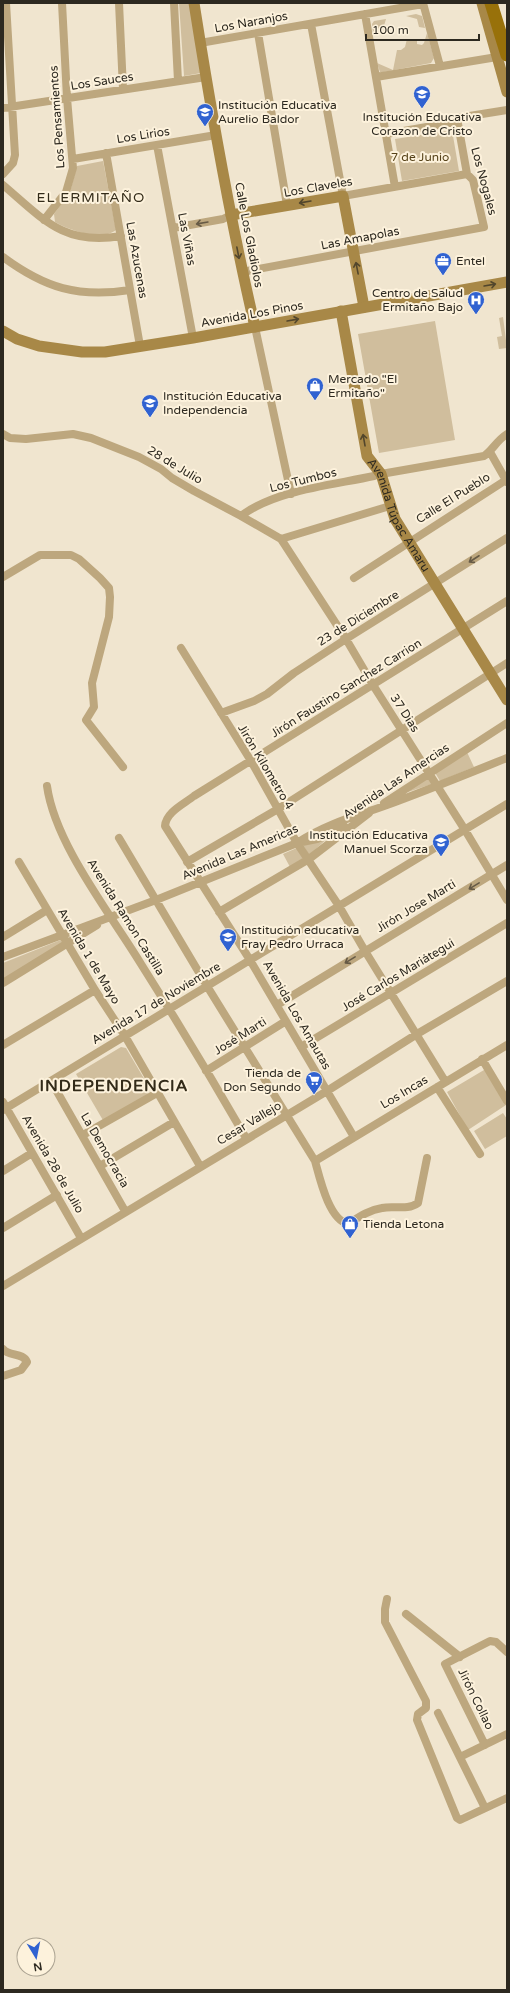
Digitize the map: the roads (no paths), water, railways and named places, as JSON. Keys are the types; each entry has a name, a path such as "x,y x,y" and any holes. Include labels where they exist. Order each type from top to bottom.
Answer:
{"main road":[{"path":"491,3 502,56"}],"street":[{"path":"3,174 15,157 6,3"},
{"name":"Los Pensamientos","path":"44,220 66,192 72,176 73,159 67,98 62,3"},
{"path":"119,3 123,89"},
{"path":"174,3 178,81"},
{"name":"Calle Los Gladiolos","path":"194,3 216,135 242,272 291,494"},
{"path":"482,3 502,56 507,92"},
{"path":"423,4 440,66"},
{"name":"Los Naranjos","path":"200,43 423,4"},
{"path":"365,14 395,187"},
{"path":"310,24 364,307"},
{"path":"258,33 287,205"},
{"path":"376,77 502,56"},
{"name":"Los Sauces","path":"3,108 206,76"},
{"path":"386,134 450,123 457,118 507,110"},
{"name":"Los Nogales","path":"457,118 467,174 473,180 484,227"},
{"name":"Los Lirios","path":"73,159 216,135"},
{"name":"Las Viñas","path":"157,145 193,338"},
{"name":"Las Azucenas","path":"106,153 140,346"},
{"name":"Los Claveles","path":"173,228 224,219 231,215 467,174"},
{"path":"3,185 58,230 77,236 97,239 121,236"},
{"name":"Las Amapolas","path":"242,272 484,227"},
{"path":"3,257 36,279 62,288 96,293 130,290"},
{"name":"Avenida Los Pinos","path":"3,332 17,339 39,346 82,352 105,352 193,338 507,282"},
{"name":"Avenida Túpac Amaru","path":"341,311 367,456 378,475 395,518 408,542 507,700"},
{"name":"28 de Julio","path":"3,434 10,438 26,439 73,434 91,438 139,457 161,469 172,478 194,491 281,539"},
{"name":"Los Tumbos","path":"241,516 251,508 291,494 378,475 475,459 490,452 493,444 507,434"},
{"path":"490,452 506,481"},
{"name":"Calle El Pueblo","path":"354,578 408,542 506,481"},
{"path":"281,539 390,506"},
{"name":"23 de Diciembre","path":"221,713 254,701 267,694 294,673 346,639 507,538"},
{"name":"37 Dias","path":"281,539 346,639 507,900"},
{"path":"3,578 40,555 72,555 79,559 109,588 109,617 92,682 94,707 86,720 123,767"},
{"name":"Jirón Faustino Sanchez Carrion","path":"165,826 168,815 194,796 251,762 507,601"},
{"name":"Jirón Kilometro 4","path":"181,648 196,670 251,762 297,843 339,906 445,1081"},
{"path":"188,862 278,809 507,663"},
{"name":"Avenida Las Amercias","path":"219,912 309,859 373,810 428,772 507,723"},
{"name":"Avenida Las Americas","path":"3,957 156,900 297,843 312,833 337,822 437,786 507,758"},
{"name":"Avenida Ramon Castilla","path":"46,786 52,812 67,844 170,1009 246,1138"},
{"name":"Avenida 17 de Noviembre","path":"4,1106 51,1081 507,804"},
{"name":"Avenida Los Amautas","path":"165,826 250,960 354,1136"},
{"path":"119,838 207,986 315,1161 324,1192 336,1216 342,1223 348,1224 374,1209 384,1207 413,1207 418,1203 427,1158"},
{"name":"Avenida 1 de Mayo","path":"19,862 95,990 125,1036 200,1166"},
{"name":"Jirón Jose Marti","path":"276,1005 507,865"},
{"path":"3,937 47,910"},
{"path":"3,983 112,917"},
{"name":"José Carlos Mariátegui","path":"301,1047 507,923"},
{"name":"Cesar Vallejo","path":"3,1286 417,1034 507,981"},
{"path":"3,1044 95,990"},
{"name":"José Marti","path":"206,1071 286,1021"},
{"name":"Los Incas","path":"315,1161 445,1081 507,1045"},
{"path":"482,1059 507,1101"},
{"name":"La Democracia","path":"51,1081 125,1211"},
{"path":"437,1087 480,1154"},
{"path":"83,1136 157,1093"},
{"name":"Avenida 28 de Julio","path":"4,1106 82,1238"},
{"path":"100,1166 174,1122"},
{"path":"3,1171 32,1153"},
{"path":"3,1228 57,1195"},
{"path":"3,1349 6,1352 25,1358 27,1362 23,1368 3,1376"},
{"path":"387,1599 384,1609 385,1622 426,1701 426,1708 418,1714 417,1720 456,1818 460,1820 507,1798"},
{"path":"406,1614 460,1657 490,1642 496,1642 507,1652"},
{"name":"Jirón Collao","path":"460,1657 445,1664 485,1745"},
{"path":"438,1713 485,1808"},
{"path":"460,1757 507,1734"}],"place":[{"name":"Institución Educativa Corazon de Cristo","path":"422,109"},
{"name":"Institución Educativa Aurelio Baldor","path":"205,127"},
{"name":"Entel","path":"443,276"},
{"name":"Centro de Salud Ermitaño Bajo","path":"476,315"},
{"name":"Mercado \"El Ermitaño\"","path":"315,401"},
{"name":"Institución Educativa Independencia","path":"150,418"},
{"name":"Institución Educativa Manuel Scorza","path":"441,857"},
{"name":"Institución educativa Fray Pedro Urraca","path":"228,952"},
{"name":"Tienda de Don Segundo","path":"314,1095"},
{"name":"Tienda Letona","path":"350,1239"}],"district":[{"name":"EL ERMITAÑO","path":"91,197"},
{"name":"INDEPENDENCIA","path":"114,1086"}],"park label":[{"name":"7 de Junio","path":"420,157"}]}
